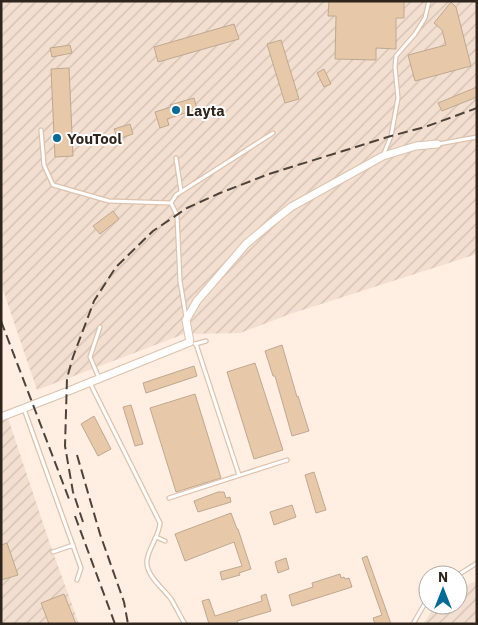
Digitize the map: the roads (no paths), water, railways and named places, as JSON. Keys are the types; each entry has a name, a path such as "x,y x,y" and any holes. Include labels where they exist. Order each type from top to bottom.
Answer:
{"street":[{"path":"1,416 72,392 99,379 193,343 186,320 197,301 246,244 270,223 291,207 383,156 416,146 437,144"}],"lane":[{"path":"383,156 391,136 398,98 395,67 396,56 426,18 429,1"},
{"path":"41,130 44,166 53,185 108,201 171,203"},
{"path":"171,203 181,191 273,133"},
{"path":"437,144 477,137"},
{"path":"176,158 181,191"},
{"path":"171,203 177,215 180,280 186,320"},
{"path":"99,379 90,357 100,327"},
{"path":"206,341 193,343 239,476"},
{"path":"90,383 160,523 160,529 148,554 147,567 172,600 184,624"},
{"path":"23,409 81,568 77,580"},
{"path":"169,498 287,460"},
{"path":"156,537 165,541"},
{"path":"53,552 73,545"}],"railway":[{"path":"83,522 73,492 65,446 67,378 94,301 116,267 153,231 187,208 220,193 269,174 425,127 477,108"},
{"path":"1,321 69,499"},
{"path":"77,455 100,534 124,602 128,624"},
{"path":"75,516 115,624"}],"place":[{"name":"Layta","path":"176,110"},
{"name":"YouTool","path":"57,138"}]}
